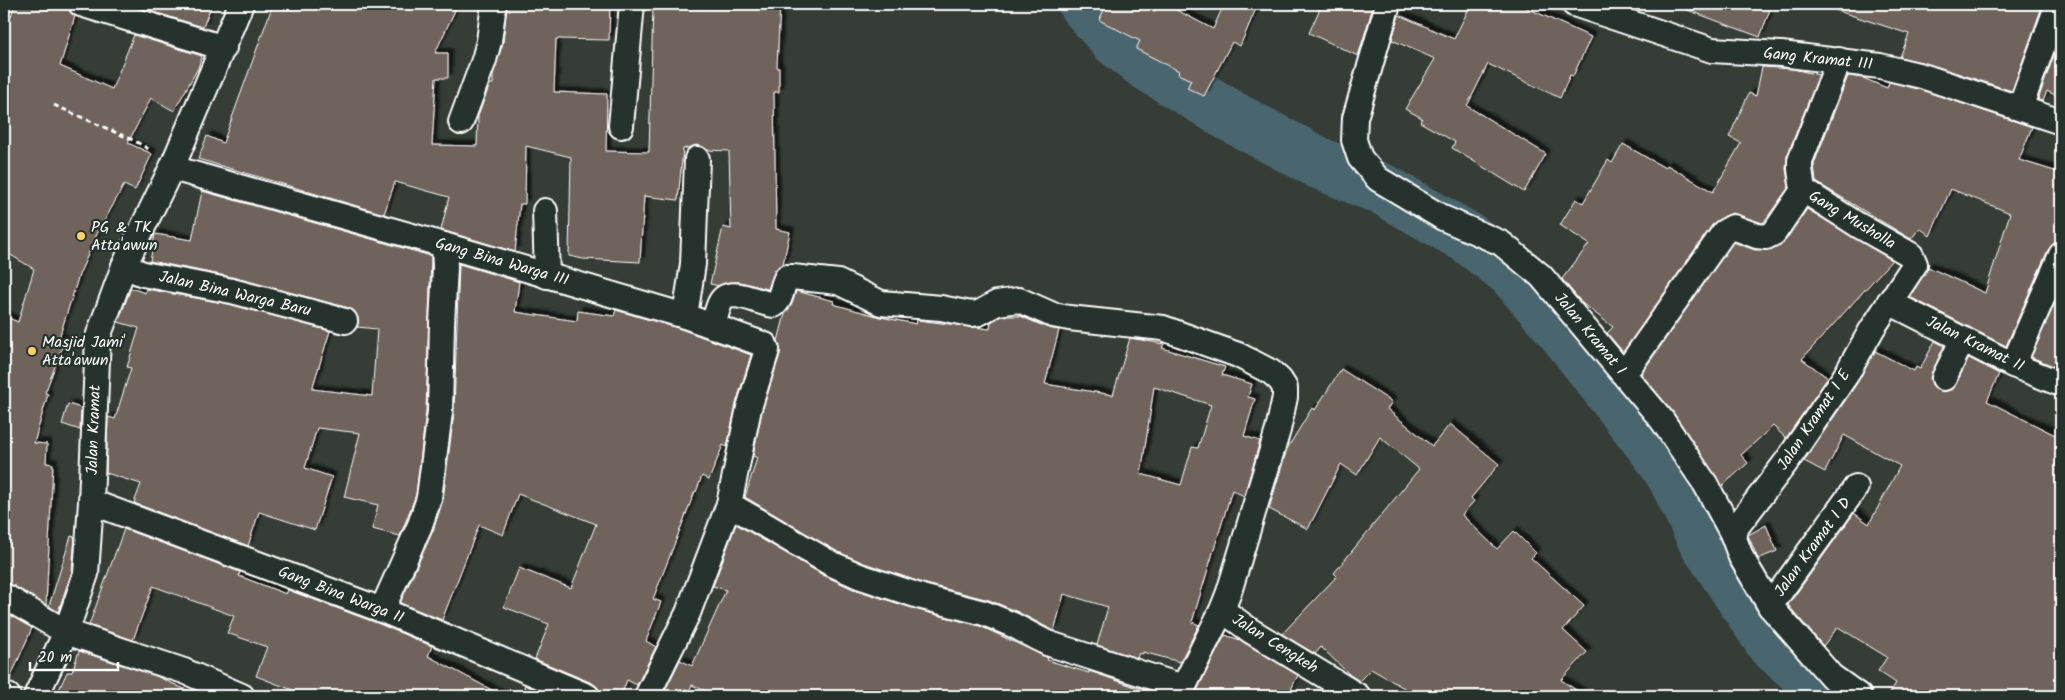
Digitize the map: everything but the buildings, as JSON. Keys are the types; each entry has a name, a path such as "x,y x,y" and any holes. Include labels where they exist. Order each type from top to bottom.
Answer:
{"street":[{"path":"81,4 224,48"},
{"name":"Jalan Kramat","path":"36,696 66,632 86,574 92,502 98,337 124,266 173,165 241,4"},
{"path":"461,122 484,60 489,41 494,4"},
{"path":"621,126 632,4"},
{"name":"Jalan Kramat I","path":"1388,4 1355,118 1354,140 1360,158 1378,178 1443,218 1501,243 1541,276 1662,420 1706,485 1732,533 1741,557 1770,606 1831,676 1859,696"},
{"name":"Gang Kramat III","path":"1574,4 1712,50 1781,54 1880,66 1922,76 2061,122"},
{"path":"2020,108 2058,4"},
{"path":"1803,190 1800,161 1839,60"},
{"path":"685,316 693,264 697,159"},
{"name":"Gang Bina Warga III","path":"173,165 183,171 685,316 765,345 767,350 749,408 729,504"},
{"name":"Gang Musholla","path":"1624,374 1724,232 1734,227 1757,236 1766,237 1774,233 1803,190 1858,225 1911,254 1915,260 1914,267 1889,302"},
{"path":"544,211 547,276"},
{"path":"382,610 420,525 429,498 440,412 442,324 446,267 444,245"},
{"path":"2013,365 2061,255"},
{"name":"Jalan Bina Warga Baru","path":"124,266 152,275 232,290 346,321"},
{"path":"713,326 721,302 725,297 735,294 774,305 778,302 784,282 787,278 792,277 838,282 881,303 940,308 971,314 979,313 997,303 1020,300 1061,317 1164,328 1238,355 1271,372 1280,380 1285,388 1286,397 1278,430 1222,610"},
{"name":"Jalan Kramat II","path":"1889,302 2013,365 2061,384"},
{"name":"Jalan Kramat I E","path":"1732,533 1787,461 1830,399 1889,302"},
{"path":"1944,378 1964,339"},
{"name":"Jalan Kramat I D","path":"1770,606 1856,487"},
{"name":"Gang Bina Warga II","path":"92,502 382,610 587,696"},
{"path":"647,696 688,613 729,504 830,563 858,576 984,613 1013,625 1047,643 1181,692"},
{"path":"4,596 66,632 184,671 242,696"},
{"name":"Jalan Cengkeh","path":"1181,692 1222,610 1251,631 1358,696"},
{"path":"4,694 8,696"}],"path":[{"path":"54,105 136,141 173,165"}],"waterway":[{"path":"1084,4 1115,40 1144,63 1234,118 1321,164 1386,191 1468,238 1511,271 1562,330 1660,456 1674,478 1703,539 1772,644 1831,696"}],"place":[{"name":"PG & TK Atta'awun","path":"81,236"},
{"name":"Masjid Jami' Atta'awun","path":"32,351"}]}
